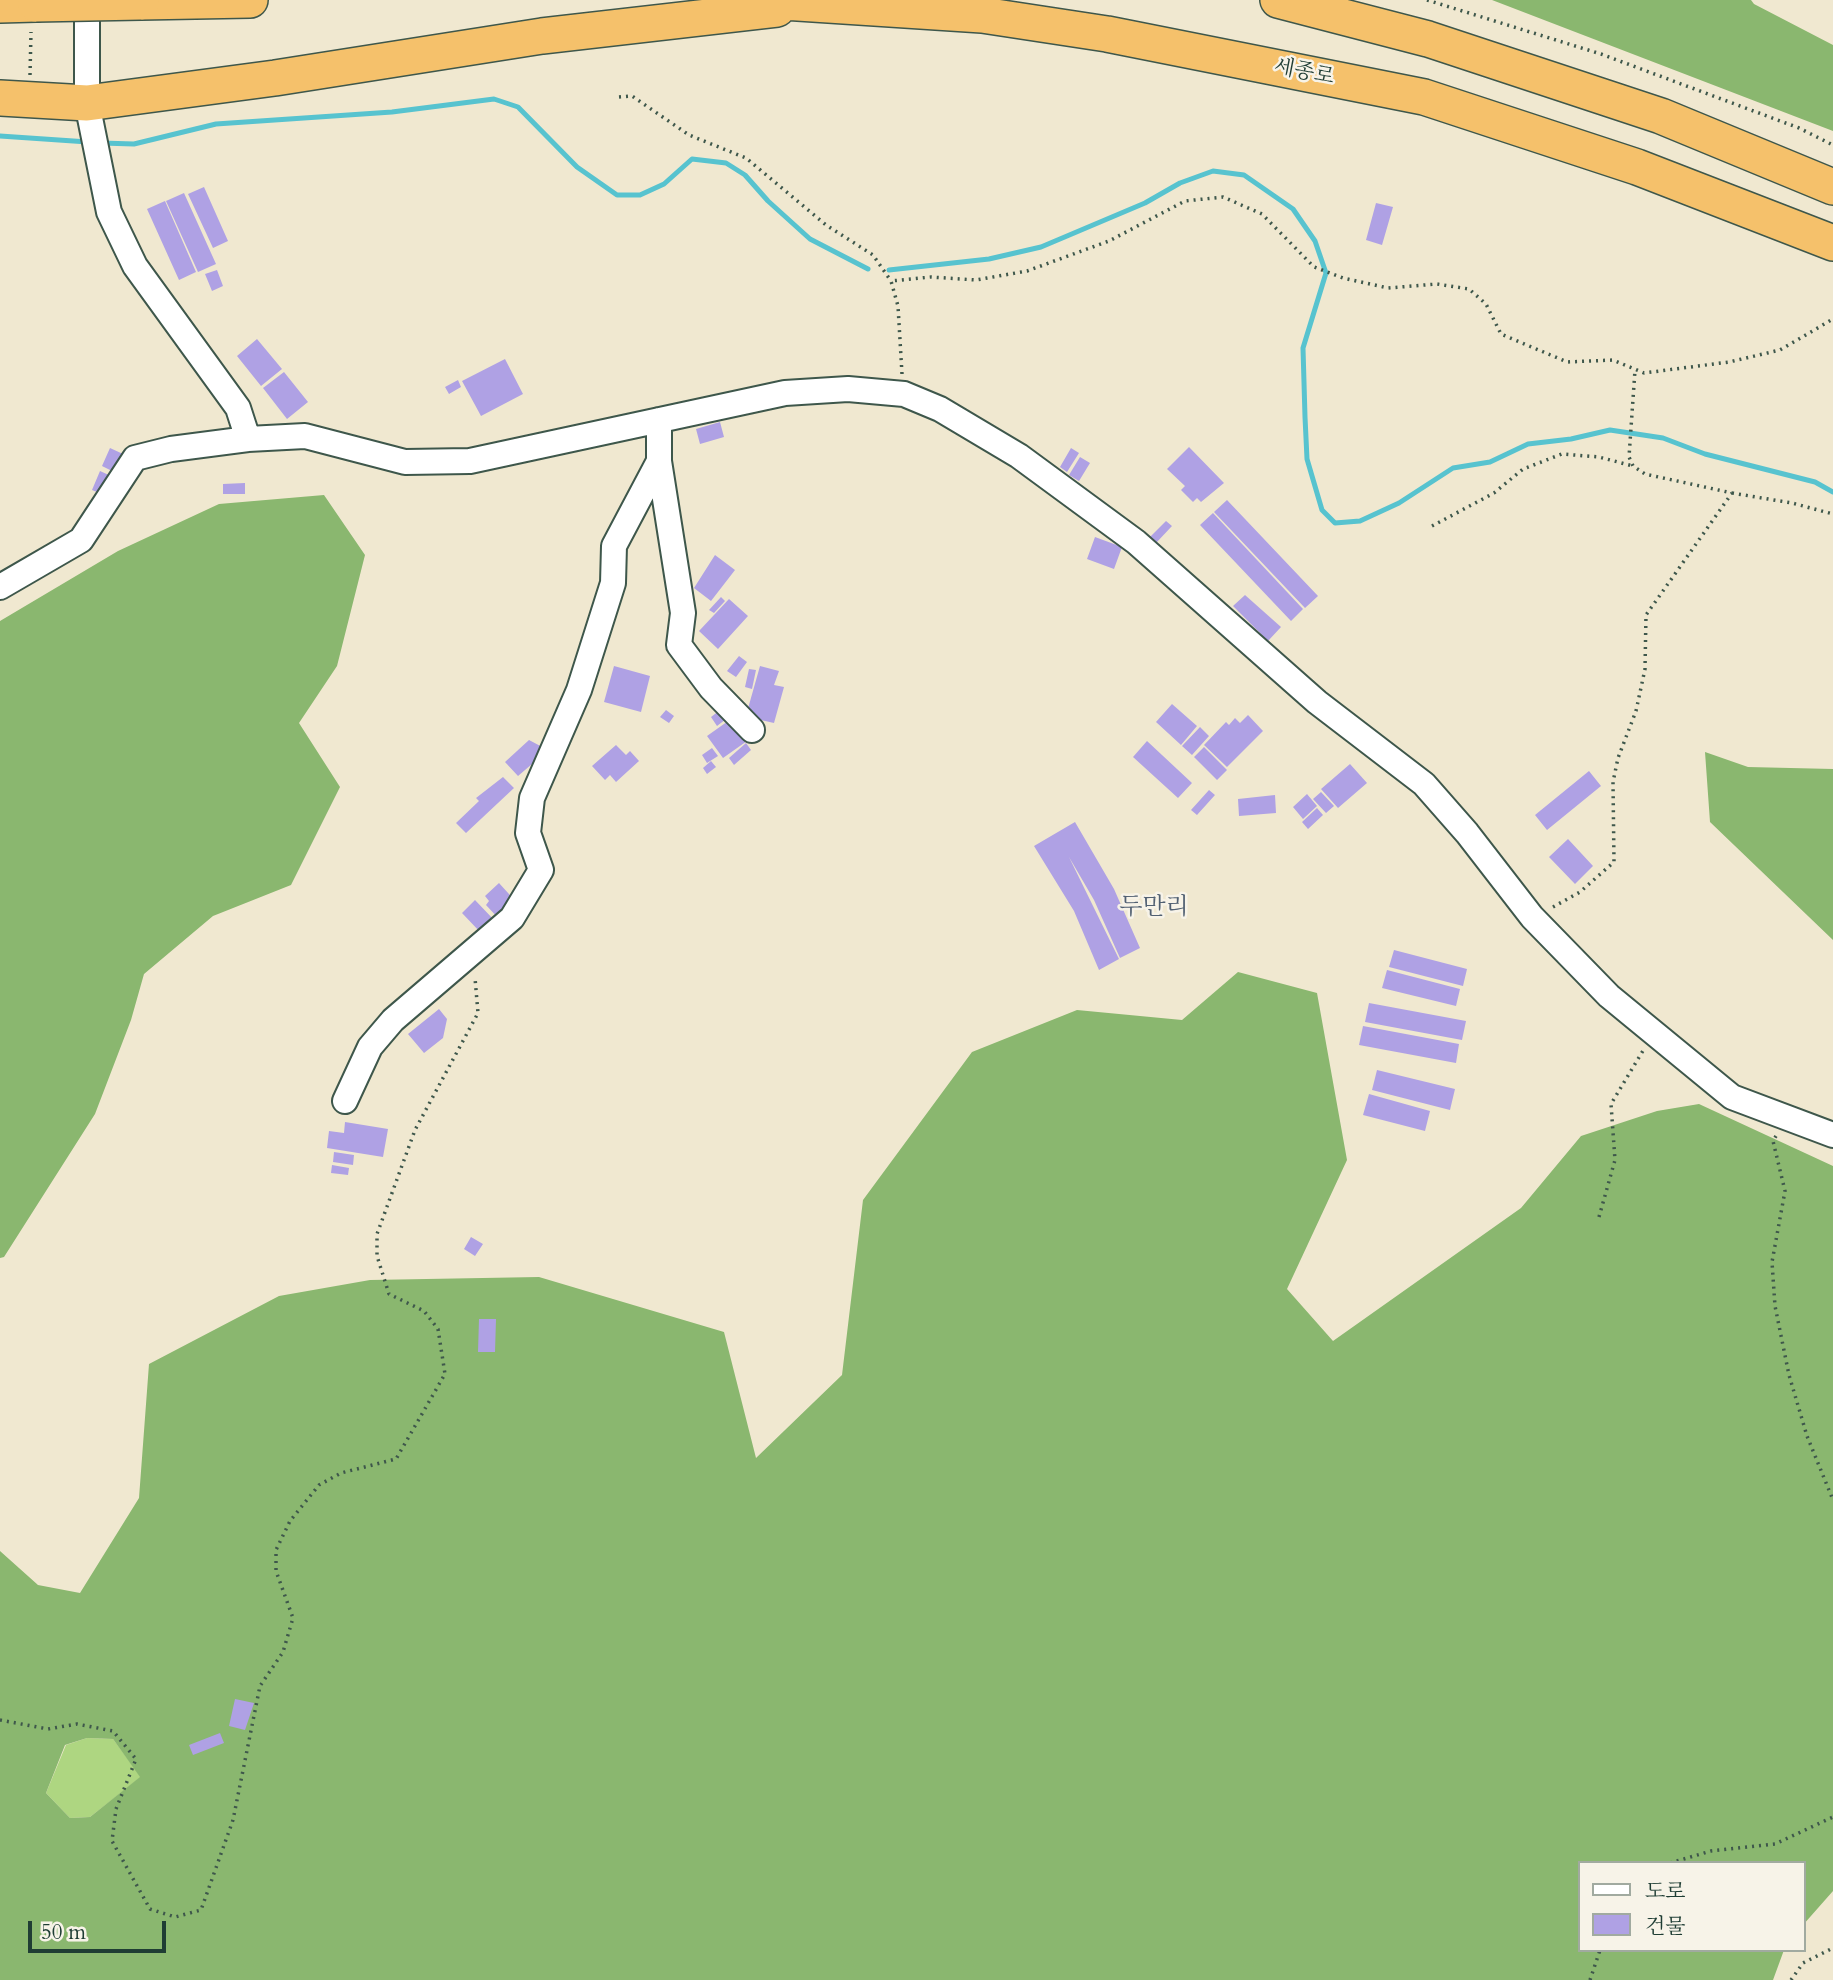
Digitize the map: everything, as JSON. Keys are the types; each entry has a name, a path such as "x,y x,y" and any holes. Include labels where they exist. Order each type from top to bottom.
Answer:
{"highway":[{"path":"0,5 34,18 141,2 250,0"},
{"name":"세종로","path":"752,0 982,15 1095,32 1424,97 1637,167 1833,243"},
{"path":"1278,0 1428,39 1661,116 1833,187"},
{"path":"15,99 90,115 275,78 542,36 721,14 845,4"}],"street":[{"path":"87,0 90,115 97,167 109,212 135,266 238,408 248,439"},
{"path":"0,587 81,540 135,458 171,449 248,439 305,436 405,462 470,461 785,393 848,389 904,394 940,409 1019,456 1136,542 1318,702 1424,784 1467,833 1532,917 1609,996 1732,1097 1833,1135"},
{"path":"659,420 659,461 683,613 679,645 711,688 752,730"},
{"path":"345,1101 370,1047 393,1020 512,918 541,870 528,833 532,797 579,690 613,583 614,546 659,461"}],"path":[{"path":"1427,0 1601,54 1799,128 1833,145"},
{"path":"15,99 34,18"},
{"path":"619,97 632,96 689,135 746,158 826,225 873,255 891,281 898,306 904,394"},
{"path":"891,281 930,277 976,280 1027,271 1109,241 1185,201 1223,197 1262,214 1314,267 1343,278 1388,288 1437,284 1469,289 1486,304 1501,334 1567,362 1613,360 1644,373 1717,363 1780,350 1833,319"},
{"path":"1633,466 1629,457 1630,410 1635,369"},
{"path":"1432,526 1494,493 1523,469 1562,454 1599,457 1633,466 1645,474 1833,514"},
{"path":"1532,917 1580,892 1614,862 1613,782 1618,758 1636,711 1645,669 1646,615 1732,493"},
{"path":"0,1720 48,1729 77,1724 113,1731 136,1759 116,1809 112,1842 150,1909 175,1917 201,1910 233,1820 260,1686 282,1652 293,1618 276,1571 276,1550 290,1521 319,1485 341,1473 396,1458 445,1374 438,1329 424,1311 389,1294 377,1256 377,1234 390,1191 415,1130 478,1013 478,986 468,956"},
{"path":"1599,1217 1615,1160 1611,1104 1655,1033"},
{"path":"1787,1119 1773,1141 1785,1191 1772,1262 1775,1306 1789,1375 1807,1436 1833,1500"},
{"path":"1677,1861 1711,1851 1775,1844 1833,1817"},
{"path":"1791,1980 1802,1963 1833,1948"},
{"path":"1590,1980 1599,1952"}],"green space":[{"path":"1492,0 1751,0 1833,45 1833,131"},
{"path":"324,495 365,555 337,666 299,723 340,787 291,885 213,916 144,974 131,1020 95,1114 4,1257 0,1258 0,621 118,551 219,504"},
{"path":"1705,752 1748,767 1833,769 1833,940 1710,822"},
{"path":"1238,972 1317,993 1347,1160 1287,1289 1333,1341 1521,1208 1581,1136 1657,1111 1699,1104 1833,1166 1833,1891 1805,1923 1805,1861 1577,1861 1577,1952 1783,1952 1773,1980 0,1980 0,1551 38,1585 80,1593 139,1498 149,1364 279,1296 370,1280 539,1277 724,1332 756,1458 842,1375 863,1200 972,1052 1077,1010 1182,1020","holes":["87,1738 113,1739 140,1777 90,1817 70,1818 46,1793 65,1745"]},
{"path":"87,1738 113,1739 141,1777 90,1817 70,1818 46,1793 66,1745"}],"building":[{"path":"204,187 228,241 213,248 188,194"},
{"path":"184,193 216,264 198,272 166,201"},
{"path":"165,201 196,272 179,280 147,209"},
{"path":"1376,203 1393,207 1382,245 1366,240"},
{"path":"217,270 223,286 212,291 205,274"},
{"path":"257,339 282,369 261,386 237,356"},
{"path":"505,359 523,394 481,416 462,381"},
{"path":"284,372 308,402 287,419 263,388"},
{"path":"458,380 461,387 449,394 445,387"},
{"path":"720,422 724,437 700,444 696,429"},
{"path":"1189,447 1224,483 1201,502 1197,498 1193,502 1181,490 1185,486 1167,469"},
{"path":"110,448 123,454 114,472 102,466"},
{"path":"1071,448 1079,453 1067,472 1060,467"},
{"path":"1080,457 1090,463 1079,481 1069,475"},
{"path":"100,471 111,476 104,495 92,490"},
{"path":"245,483 245,494 223,494 223,484"},
{"path":"1227,500 1318,596 1305,608 1214,512"},
{"path":"1213,513 1303,609 1291,621 1200,525"},
{"path":"1166,521 1172,526 1156,543 1150,537"},
{"path":"1095,537 1122,547 1114,569 1087,559"},
{"path":"715,555 735,570 711,601 694,588"},
{"path":"1245,595 1281,627 1268,641 1233,606"},
{"path":"721,597 725,601 714,613 709,610"},
{"path":"729,599 748,616 718,649 699,631"},
{"path":"739,656 747,662 736,677 727,671"},
{"path":"614,666 650,676 641,712 604,702"},
{"path":"760,666 779,671 774,685 784,687 774,723 752,718 753,714 747,712"},
{"path":"749,669 756,670 752,689 745,687"},
{"path":"1172,704 1197,726 1181,745 1156,722"},
{"path":"724,707 730,716 717,726 711,717"},
{"path":"666,710 674,716 669,723 660,717"},
{"path":"1248,715 1263,731 1227,767 1204,745 1226,722 1229,725 1235,718 1240,723"},
{"path":"731,719 747,741 723,758 707,736"},
{"path":"1200,727 1209,736 1192,755 1182,746"},
{"path":"529,740 546,749 538,766 532,764 518,776 505,762"},
{"path":"1147,741 1192,783 1178,798 1133,757"},
{"path":"746,743 751,750 734,765 729,758"},
{"path":"616,745 626,755 630,751 639,761 616,782 610,775 605,780 592,766"},
{"path":"1204,747 1227,770 1217,780 1194,757"},
{"path":"712,748 718,756 707,763 702,755"},
{"path":"711,761 716,767 707,774 703,768"},
{"path":"1350,764 1367,783 1338,808 1321,789"},
{"path":"1589,771 1601,786 1547,830 1535,815"},
{"path":"503,777 514,788 466,833 456,823 479,801 476,798"},
{"path":"1209,790 1215,795 1197,815 1191,810"},
{"path":"1321,792 1334,806 1326,813 1313,799"},
{"path":"1307,794 1317,806 1303,819 1293,807"},
{"path":"1275,795 1276,813 1239,816 1238,799"},
{"path":"1317,808 1323,815 1308,829 1302,822"},
{"path":"1075,822 1114,889 1140,948 1120,958 1094,900 1069,857 1119,959 1099,970 1074,911 1034,846"},
{"path":"1568,839 1593,866 1575,884 1549,857"},
{"path":"499,883 518,904 499,919 486,905 489,901 485,896"},
{"path":"475,900 495,921 481,933 462,913"},
{"path":"1394,950 1467,969 1463,986 1389,967"},
{"path":"1387,970 1460,989 1456,1006 1382,988"},
{"path":"1369,1003 1466,1021 1462,1040 1365,1022"},
{"path":"439,1009 447,1019 443,1038 424,1053 408,1034"},
{"path":"1363,1026 1459,1044 1456,1063 1359,1045"},
{"path":"1377,1070 1455,1089 1450,1110 1372,1090"},
{"path":"1369,1094 1430,1111 1425,1131 1363,1115"},
{"path":"345,1122 388,1129 383,1157 327,1148 329,1131 344,1133"},
{"path":"334,1152 354,1155 353,1165 333,1162"},
{"path":"332,1165 349,1168 348,1175 331,1173"},
{"path":"471,1237 483,1244 475,1256 464,1249"},
{"path":"479,1319 496,1319 495,1352 478,1352"},
{"path":"235,1699 254,1703 245,1730 229,1726"},
{"path":"220,1733 224,1743 193,1755 189,1745"}],"waterway":[{"path":"101,143 134,144 216,124 392,112 494,99 518,107 577,167 617,195 640,195 664,184 692,159 726,163 745,175 768,201 810,239 868,269"},
{"path":"0,136 88,142"},
{"path":"889,270 989,259 1041,247 1145,203 1180,183 1213,171 1244,175 1293,209 1315,241 1326,273 1303,348 1305,417 1307,459 1322,510 1335,523 1360,521 1399,503 1453,468 1490,462 1528,444 1571,439 1610,430 1663,438 1705,454 1815,482 1833,492"}],"district":[{"name":"두만리","path":"1154,908"}]}
